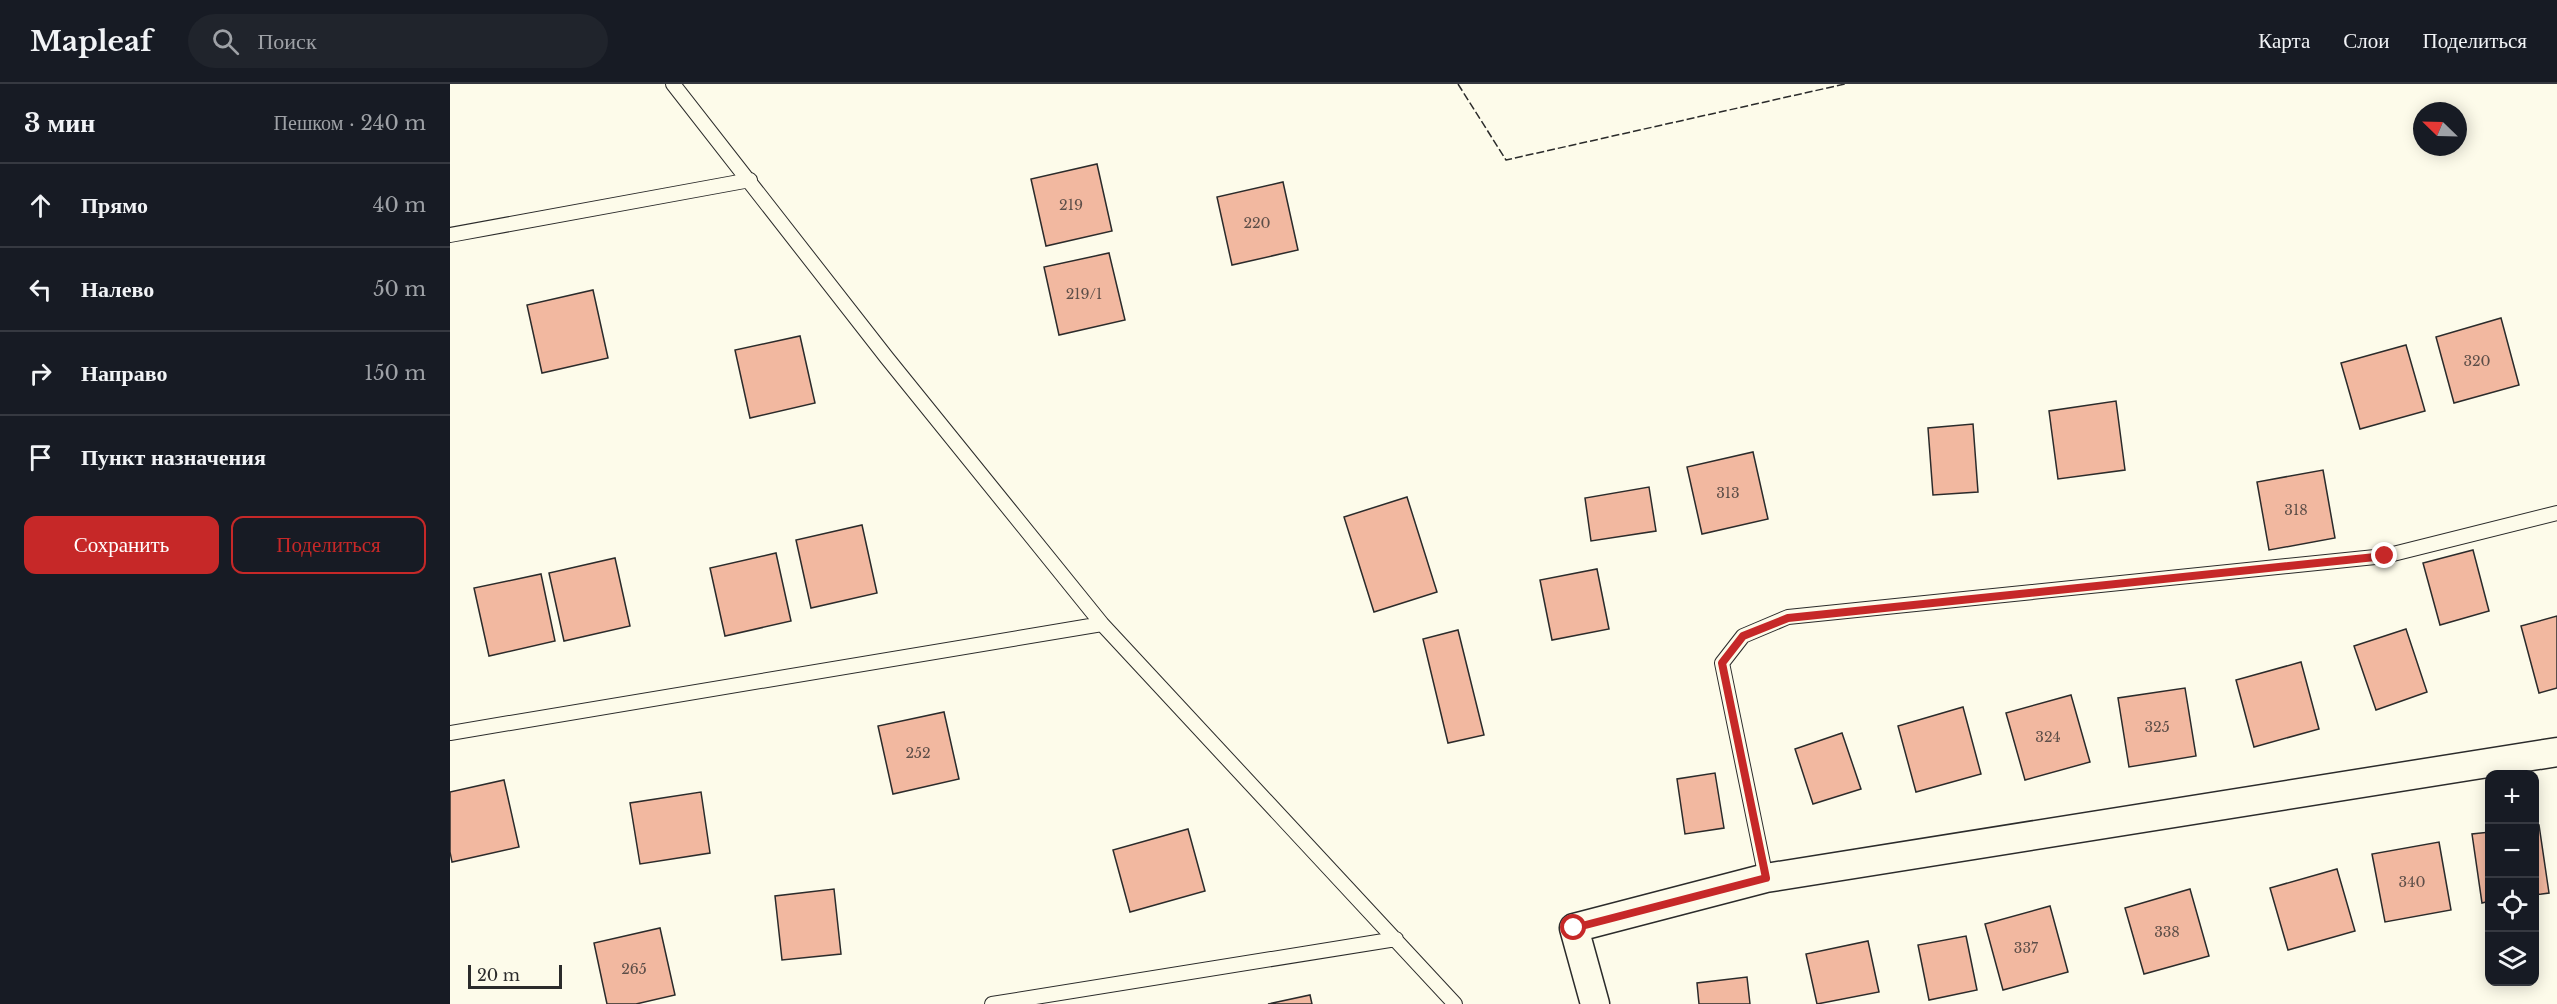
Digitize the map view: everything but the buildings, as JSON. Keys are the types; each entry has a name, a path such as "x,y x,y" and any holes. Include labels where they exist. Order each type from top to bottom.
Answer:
{"street":[{"path":"1595,1004 1574,928 1766,878 2557,752"}],"lane":[{"path":"674,84 887,358 1102,624 1455,1004"},
{"path":"450,235 750,180"},
{"path":"1766,878 1722,663 1743,636 1788,618 2385,556 2557,513"},
{"path":"450,733 1102,624"},
{"path":"992,1004 1396,939"}],"fence":[{"path":"1458,84 1506,160 1845,84"}],"route":[{"path":"1574,928 1766,878 1722,663 1743,636 1788,618 2385,556"}]}
